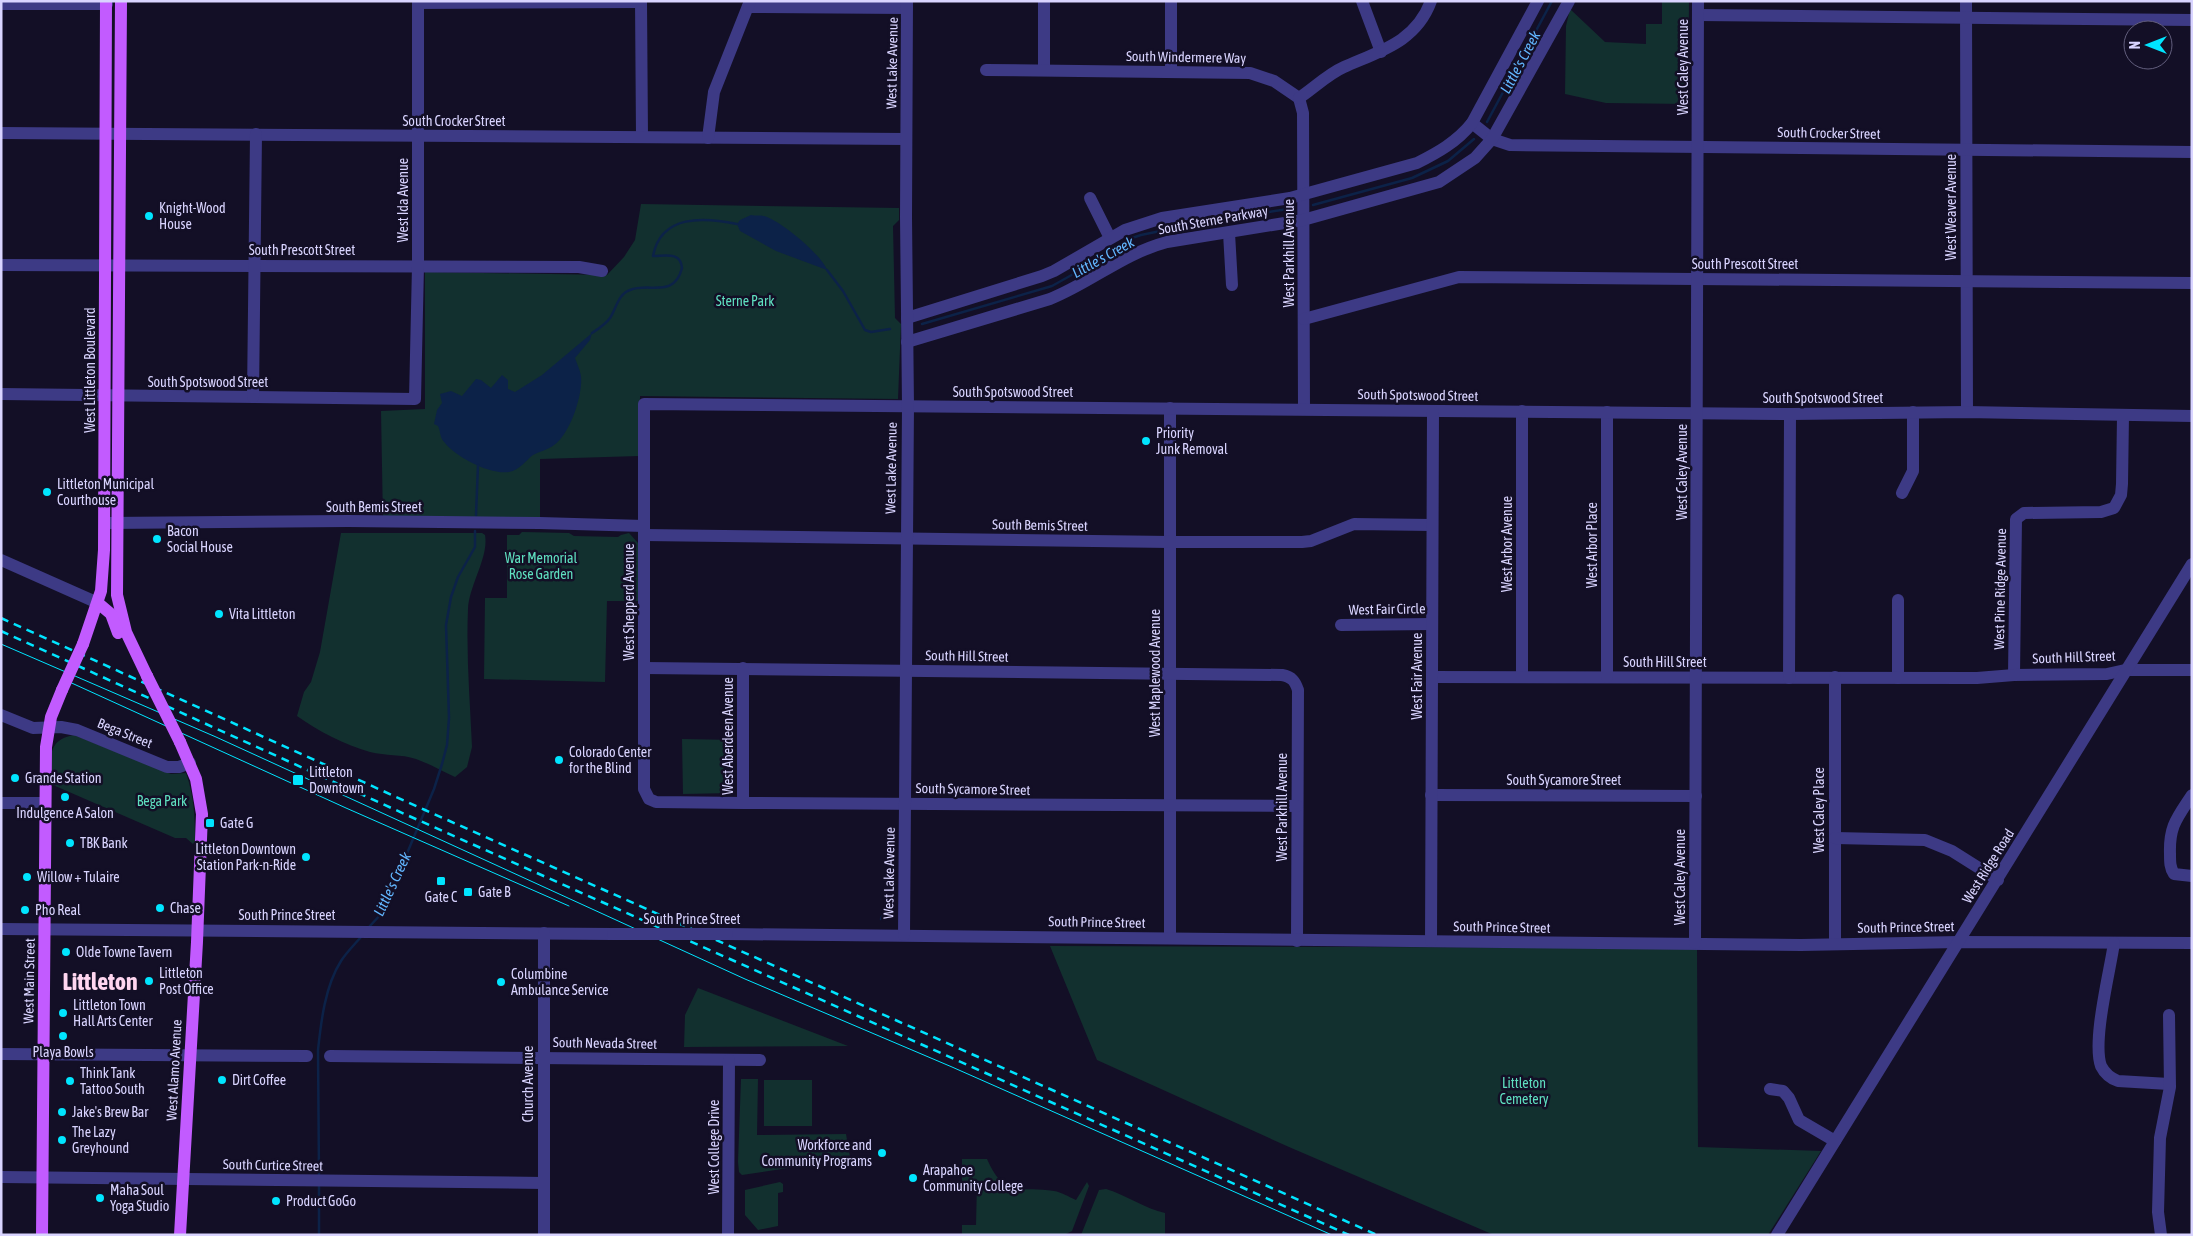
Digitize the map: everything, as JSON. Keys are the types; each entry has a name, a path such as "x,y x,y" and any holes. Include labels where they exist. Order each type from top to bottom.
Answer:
{"main road":[{"name":"West Littleton Boulevard","path":"121,1 120,133 104,395 117,595 124,624"},
{"name":"West Littleton Boulevard","path":"48,728 98,603 111,523 118,396 106,133 106,3"},
{"path":"98,603 111,614 123,646 134,650"},
{"name":"West Alamo Avenue","path":"124,624 134,650 190,763 198,784 202,809 198,930 180,1235"},
{"name":"West Main Street","path":"42,1235 45,803 48,728"}],"street":[{"path":"1044,1 1044,70"},
{"path":"1170,1 1170,72"},
{"path":"1362,1 1381,52"},
{"path":"1299,98 1343,67 1381,52 1405,38 1416,28 1431,1"},
{"name":"South Sterne Parkway","path":"906,318 1042,276 1125,230 1162,218 1225,209 1303,194 1416,164 1440,152 1472,123 1538,1"},
{"name":"South Sterne Parkway","path":"907,342 1050,299 1065,293 1136,252 1150,247 1176,240 1303,220 1439,182 1475,158 1492,139 1569,1"},
{"name":"West Caley Avenue","path":"1695,943 1698,1"},
{"name":"West Weaver Avenue","path":"1966,1 1967,412"},
{"path":"418,2 641,2 642,138"},
{"name":"West Ida Avenue","path":"415,399 419,136 418,2"},
{"path":"1,4 106,3"},
{"path":"708,138 714,92 749,4 907,4"},
{"name":"West Lake Avenue","path":"904,935 905,538 908,406 906,318 907,4"},
{"path":"1698,15 2192,20"},
{"name":"South Windermere Way","path":"986,70 1262,75 1299,98"},
{"name":"West Parkhill Avenue","path":"1299,98 1303,113 1304,408"},
{"name":"South Crocker Street","path":"1472,123 1492,139 1510,145 2192,152"},
{"name":"South Crocker Street","path":"1,133 906,139"},
{"path":"253,397 256,134"},
{"path":"1090,198 1110,238"},
{"path":"1229,233 1232,285"},
{"name":"South Prescott Street","path":"1,265 579,267 602,271"},
{"name":"South Prescott Street","path":"1304,319 1459,277 2192,283"},
{"name":"South Spotswood Street","path":"1,394 415,399"},
{"name":"South Spotswood Street","path":"644,404 1304,408 1790,414 1967,412 2192,416"},
{"name":"West Shepperd Avenue","path":"644,404 644,789 648,799"},
{"name":"West Maplewood Avenue","path":"1170,408 1170,938"},
{"name":"West Fair Avenue","path":"1431,941 1433,411"},
{"name":"West Arbor Avenue","path":"1522,411 1522,677"},
{"name":"West Arbor Place","path":"1607,412 1607,678"},
{"path":"1902,493 1913,471 1913,412"},
{"path":"1789,678 1790,414"},
{"name":"West Pine Ridge Avenue","path":"2014,675 2016,519 2020,515 2029,512 2101,512 2114,508 2121,495 2122,484 2122,416"},
{"name":"South Bemis Street","path":"111,523 540,522 644,531 905,538 1170,542 1302,542 1319,538 1354,524 1432,525"},
{"path":"1,560 98,603"},
{"name":"West Ridge Road","path":"1777,1235 2192,564"},
{"path":"1898,600 1898,678"},
{"name":"West Fair Circle","path":"1341,624 1432,624"},
{"name":"South Hill Street","path":"644,668 1282,675 1290,677"},
{"name":"West Aberdeen Avenue","path":"742,803 743,668"},
{"name":"South Hill Street","path":"1432,677 1977,678 2014,675 2107,674 2125,670 2192,670"},
{"name":"West Parkhill Avenue","path":"1290,677 1296,682 1298,690 1297,940"},
{"name":"West Caley Place","path":"1835,678 1835,943"},
{"name":"Bega Street","path":"1,715 33,728 61,727 77,730 167,766 179,767 190,763"},
{"name":"South Sycamore Street","path":"1431,795 1696,796"},
{"path":"2192,795 2172,826 2169,840 2171,869 2174,874 2192,876"},
{"name":"South Sycamore Street","path":"648,799 656,802 742,803 1297,806"},
{"path":"1,803 45,803"},
{"path":"1835,838 1925,840 1952,851 1998,880"},
{"name":"South Prince Street","path":"1,929 904,935 1801,945 1959,942 2192,943"},
{"name":"Church Avenue","path":"544,933 544,1235"},
{"path":"2114,943 2100,1029 2102,1068 2110,1078 2118,1080 2169,1084"},
{"path":"2161,1235 2158,1212 2160,1138 2168,1102 2169,1015"},
{"path":"1,1054 307,1056"},
{"name":"South Nevada Street","path":"330,1056 760,1060"},
{"name":"West College Drive","path":"728,1235 729,1060"},
{"path":"1770,1089 1783,1091 1789,1098 1799,1120 1835,1142"},
{"name":"South Curtice Street","path":"1,1177 544,1183"}],"green space":[{"path":"1662,1 1689,1 1688,104 1606,103 1565,94 1566,26 1570,9 1605,42 1646,44 1646,24 1662,24"},
{"name":"Sterne Park","path":"641,204 899,208 899,220 893,226 895,318 901,324 898,399 640,396 639,456 540,459 540,523 383,521 381,411 425,409 425,272 607,275 624,257 635,240"},
{"name":"War Memorial Rose Garden","path":"522,532 618,537 629,533 638,543 639,601 607,601 605,682 484,679 485,598 507,598 507,535 519,535"},
{"path":"341,533 482,533 485,535 482,562 469,600 468,609 468,661 472,747 467,767 455,777 416,759 370,752 351,746 297,716 304,692 311,682 320,652"},
{"name":"Bega Park","path":"74,735 171,774 186,773 194,807 195,841 193,844 186,838 175,838 53,785 51,782 51,758 54,746 59,741"},
{"path":"682,739 735,740 733,793 683,794"},
{"name":"Littleton Cemetery","path":"1050,946 1697,948 1698,1147 1821,1151 1768,1235 1494,1235 1289,1147 1097,1060"},
{"path":"698,988 848,1046 684,1047 685,1015"},
{"path":"741,1079 758,1079 757,1135 846,1134 850,1157 848,1159 742,1175 739,1172 738,1162"},
{"path":"764,1080 812,1080 812,1126 764,1126"},
{"path":"962,1159 987,1159 994,1172 1007,1186 1062,1193 1076,1200 1087,1182 1089,1186 1072,1231 1064,1235 962,1235 962,1225 976,1225 977,1183 962,1183"},
{"path":"780,1182 783,1184 783,1192 778,1193 778,1226 758,1230 745,1215 745,1190"},
{"path":"1106,1189 1165,1213 1165,1235 1081,1235 1099,1190"}],"water":[{"path":"751,215 764,216 790,231 809,247 827,270 776,251 740,231 737,224 740,220"},
{"path":"592,333 590,340 575,358 581,374 578,403 565,432 552,447 533,455 516,469 509,472 501,472 474,464 457,454 443,441 438,426 434,424 437,410 442,403 440,394 451,391 462,396 476,379 481,380 491,388 502,375 508,380 508,389 515,392 542,375"}],"waterway":[{"name":"Little's Creek","path":"1487,122 1552,1"},
{"name":"Little's Creek","path":"1313,205 1412,178 1448,161 1474,139"},
{"name":"Little's Creek","path":"922,324 1052,286 1129,239 1141,235 1209,221 1288,209"},
{"name":"Little's Creek","path":"592,333 608,320 620,298 626,292 637,288 660,288 673,283 678,278 682,268 679,259 667,255 653,256 658,242 665,232 674,226 698,220 737,224"},
{"name":"Little's Creek","path":"827,270 843,291 865,330 871,332 890,329"},
{"name":"Little's Creek","path":"476,515 478,465"},
{"name":"Little's Creek","path":"369,927 382,913 434,789 442,764 447,745 449,718 446,625 451,597 458,577 475,547 475,531"},
{"path":"881,919 886,907 887,877"},
{"name":"Little's Creek","path":"319,1176 318,1050 322,1016 327,993 336,971 345,955 361,937"},
{"name":"Little's Creek","path":"319,1184 319,1235"}],"tram line":[{"path":"1,644 216,737 745,979 952,1067 1332,1235"},
{"path":"65,680 346,808 569,906"}],"railway":[{"path":"1,618 425,810 1377,1235"},
{"path":"1,631 409,816 1349,1235"}],"place":[{"name":"Knight-Wood House","path":"149,216"},
{"name":"Priority Junk Removal","path":"1146,441"},
{"name":"Littleton Municipal Courthouse","path":"47,492"},
{"name":"Bacon Social House","path":"157,539"},
{"name":"Vita Littleton","path":"219,614"},
{"name":"Colorado Center for the Blind","path":"559,760"},
{"name":"Grande Station","path":"15,778"},
{"name":"Littleton Downtown","path":"298,780"},
{"name":"Indulgence A Salon","path":"65,797"},
{"name":"Gate G","path":"210,823"},
{"name":"TBK Bank","path":"70,843"},
{"name":"Littleton Downtown Station Park-n-Ride","path":"306,857"},
{"name":"Willow + Tulaire","path":"27,877"},
{"name":"Gate C","path":"441,881"},
{"name":"Gate B","path":"468,892"},
{"name":"Chase","path":"160,908"},
{"name":"Pho Real","path":"25,910"},
{"name":"Olde Towne Tavern","path":"66,952"},
{"name":"Littleton Post Office","path":"149,981"},
{"name":"Columbine Ambulance Service","path":"501,982"},
{"name":"Littleton Town Hall Arts Center","path":"63,1013"},
{"name":"Playa Bowls","path":"63,1036"},
{"name":"Dirt Coffee","path":"222,1080"},
{"name":"Think Tank Tattoo South","path":"70,1081"},
{"name":"Jake's Brew Bar","path":"62,1112"},
{"name":"The Lazy Greyhound","path":"62,1140"},
{"name":"Workforce and Community Programs","path":"882,1153"},
{"name":"Arapahoe Community College","path":"913,1178"},
{"name":"Maha Soul Yoga Studio","path":"100,1198"},
{"name":"Product GoGo","path":"276,1201"}],"district":[{"name":"Littleton","path":"100,981"}]}
